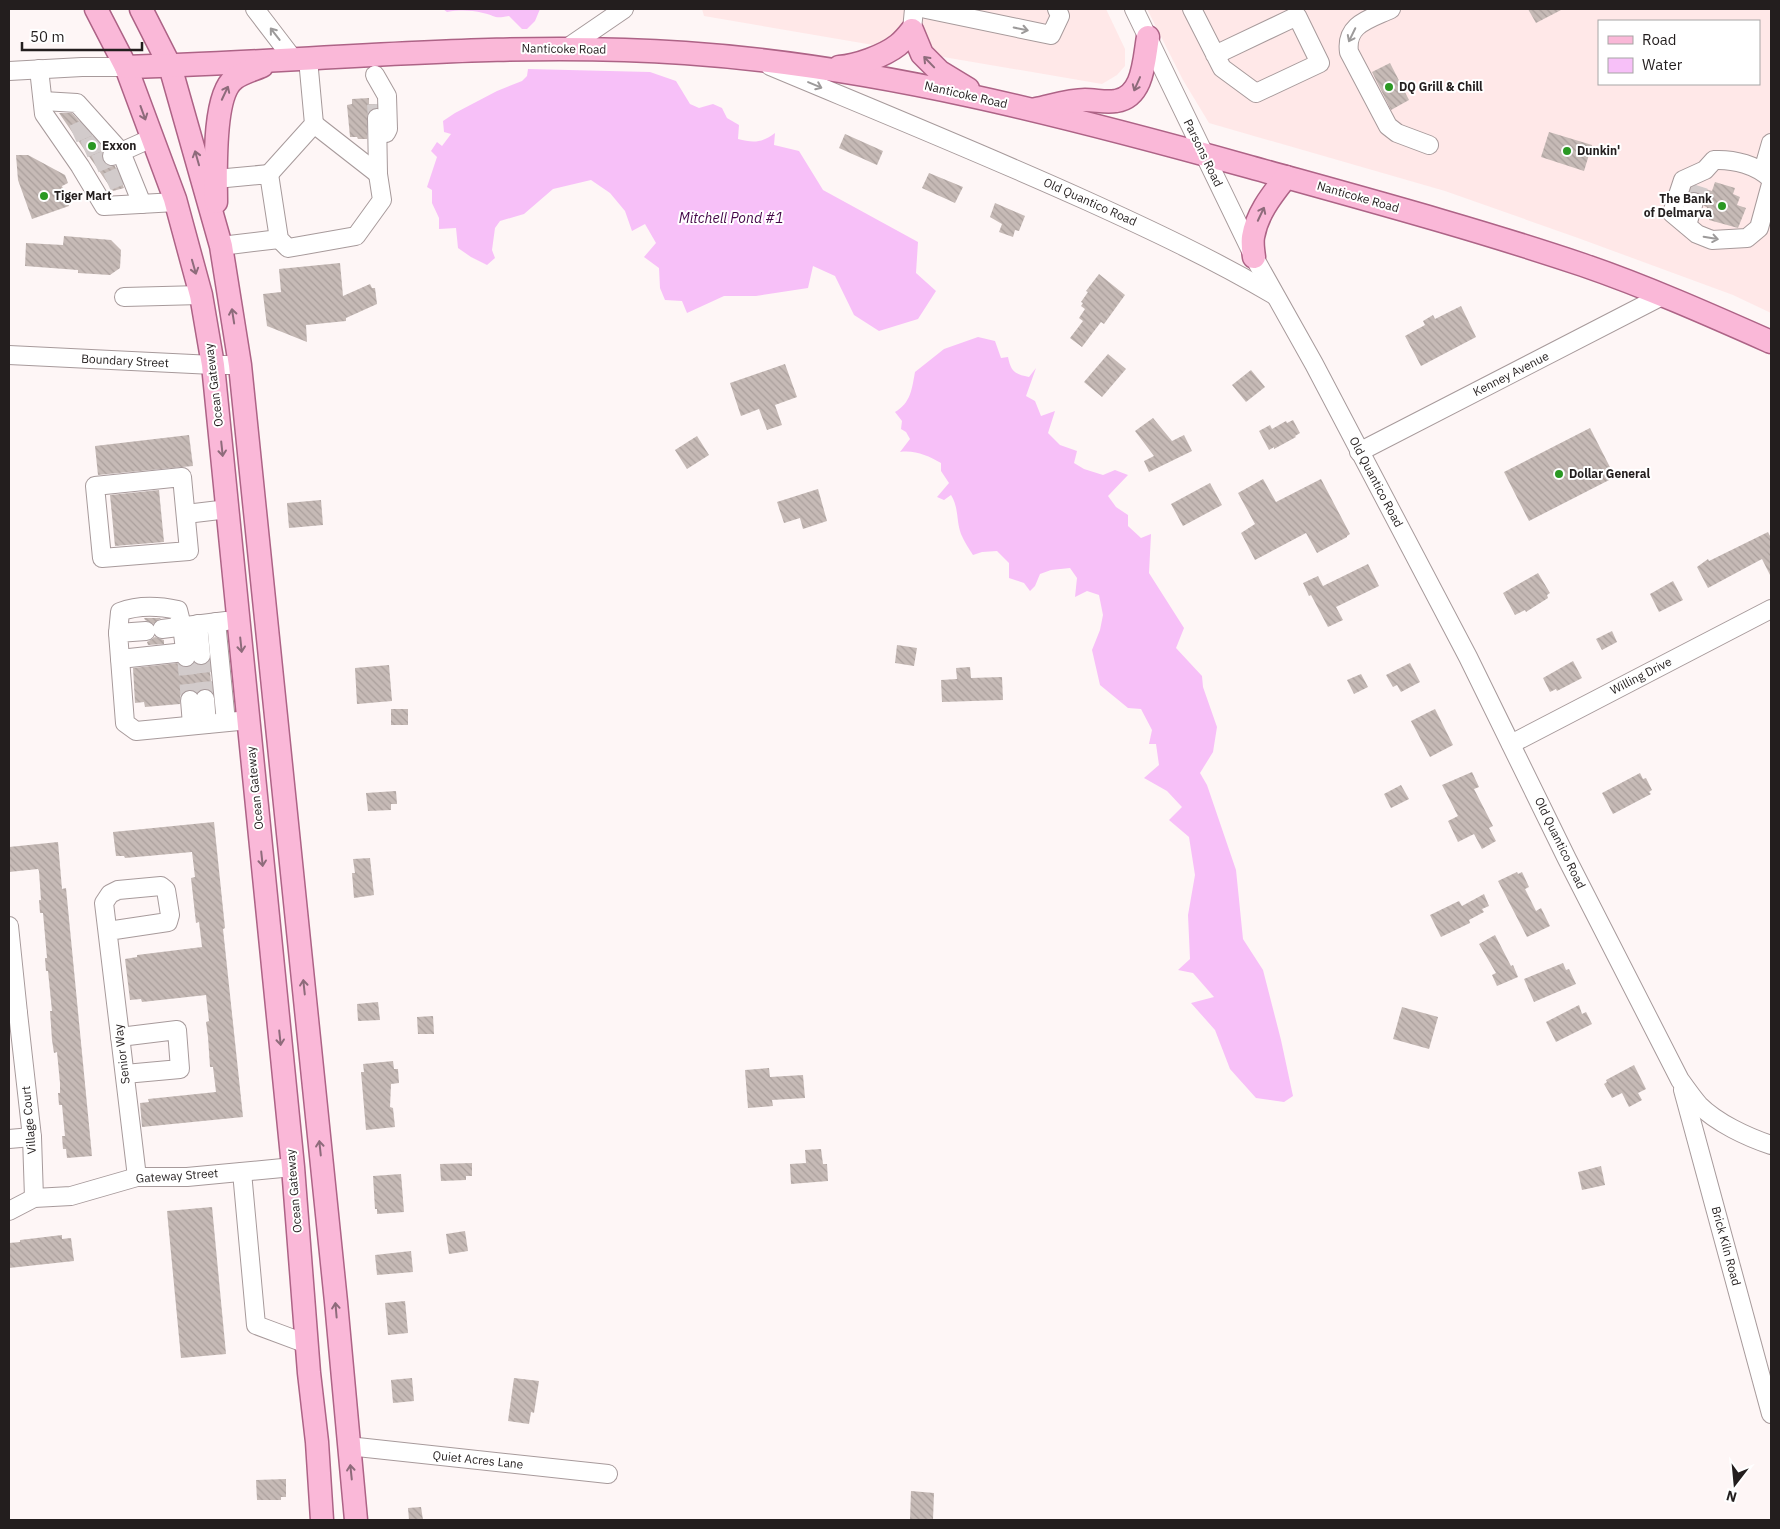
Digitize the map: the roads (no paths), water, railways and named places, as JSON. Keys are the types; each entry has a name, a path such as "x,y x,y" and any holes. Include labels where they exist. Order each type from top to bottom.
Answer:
{"main road":[{"name":"Ocean Gateway","path":"96,9 126,67 176,202 201,295 214,365 293,1167 306,1344 317,1442 322,1520"},
{"path":"141,9 170,66 219,237"},
{"path":"825,68 854,66 898,45 913,20"},
{"path":"913,20 922,54 940,72 984,99"},
{"path":"1028,110 1084,100 1117,101 1130,96 1135,90 1141,74 1148,37"},
{"name":"Nanticoke Road","path":"126,67 269,62 301,59 375,65 428,51 567,48 686,53 825,68 984,99 1202,154 1438,220 1586,267 1662,296 1771,342"},
{"path":"269,62 234,79 224,92 220,107 216,179 219,237 240,365 336,1302 356,1520"},
{"path":"1254,257 1253,237 1259,218 1267,201 1286,177"}],"street":[{"path":"255,9 301,59 314,124 378,174"},
{"path":"567,48 624,9"},
{"path":"926,9 971,14 1051,35 1060,16 1057,9"},
{"name":"Parsons Road","path":"1134,9 1202,154 1275,296"},
{"path":"1192,9 1215,55 1222,68 1256,93 1320,63 1297,16 1215,55"},
{"path":"1391,9 1356,26 1349,38 1349,52 1388,126 1397,134 1429,145"},
{"name":"Old Quantico Road","path":"754,59 916,128 981,153 1150,230 1235,272 1275,296 1314,364 1468,657 1567,859 1680,1080 1700,1105 1720,1121 1744,1134 1771,1145"},
{"path":"269,174 279,239 288,248 356,236 382,200 378,174 375,65"},
{"path":"375,65 387,96 388,129 378,150"},
{"path":"9,71 82,67 126,67"},
{"path":"39,69 44,114 68,137 78,152 102,161 127,174 142,204"},
{"path":"43,101 77,103 105,141 100,184 104,206 176,202"},
{"path":"216,179 269,174 314,124"},
{"path":"102,161 152,138"},
{"path":"1699,186 1683,180 1672,213 1697,234 1712,240 1747,238 1759,228 1767,217 1771,143"},
{"path":"1687,225 1699,186 1714,160 1728,159 1768,178"},
{"path":"219,237 279,239"},
{"path":"124,297 201,295"},
{"name":"Kenney Avenue","path":"1359,452 1662,296"},
{"name":"Boundary Street","path":"9,355 240,365"},
{"path":"182,477 186,514 189,551 102,558 95,486 182,477"},
{"path":"186,514 228,509"},
{"path":"120,659 191,654 190,625 178,610 158,606 127,609 120,612 118,633 120,659 125,723 136,731 249,720"},
{"name":"Willing Drive","path":"1511,744 1771,609"},
{"path":"118,633 238,620"},
{"path":"216,622 226,722"},
{"path":"198,700 200,724"},
{"name":"Village Court","path":"9,926 13,1013 32,1137 34,1198"},
{"name":"Senior Way","path":"108,931 137,1177"},
{"path":"120,1036 177,1030 180,1069 125,1074"},
{"name":"Brick Kiln Road","path":"1680,1080 1771,1414"},
{"path":"9,1139 32,1137"},
{"name":"Gateway Street","path":"34,1198 71,1196 137,1177 186,1177 293,1167"},
{"path":"242,1172 256,1326 306,1344"},
{"path":"9,1211 34,1198"},
{"name":"Quiet Acres Lane","path":"348,1446 608,1474"}],"water":[{"path":"443,9 540,9 535,21 527,29 522,29 509,16 497,17 469,11 447,12"},
{"name":"Mitchell Pond #1","path":"528,69 650,72 676,81 690,104 699,108 713,104 722,108 727,118 739,125 738,139 757,141 766,139 775,133 774,145 799,151 823,190 918,242 916,273 936,291 918,319 879,331 854,315 835,276 813,266 808,288 756,296 724,296 687,313 682,301 665,300 660,288 659,268 644,257 656,243 645,224 632,231 625,211 610,193 591,180 553,189 524,214 500,221 495,228 492,250 495,258 487,265 471,257 458,248 456,228 439,229 439,218 432,203 432,190 427,187 437,157 431,151 437,142 442,146 451,134 444,132 443,121 497,91 522,81 527,76"},
{"path":"978,337 995,341 1001,358 1008,357 1014,372 1029,377 1036,368 1026,396 1035,401 1041,416 1055,411 1048,433 1060,445 1077,451 1074,463 1084,469 1103,475 1115,470 1128,475 1108,496 1116,507 1128,515 1128,526 1141,538 1151,534 1149,573 1184,628 1176,648 1202,676 1203,687 1217,727 1213,752 1200,773 1207,785 1236,870 1243,939 1263,970 1281,1040 1293,1096 1284,1102 1256,1098 1230,1069 1215,1030 1191,1003 1214,997 1193,973 1178,970 1190,959 1188,915 1195,875 1189,837 1169,820 1182,807 1167,791 1144,778 1159,765 1156,744 1149,744 1152,730 1141,709 1128,708 1100,685 1092,650 1100,630 1103,615 1099,595 1087,591 1075,597 1077,578 1070,568 1051,570 1040,574 1035,586 1030,591 1024,583 1009,578 1009,563 997,551 973,555 961,534 951,495 944,500 937,497 949,483 941,471 941,463 917,453 900,452 910,439 906,432 901,429 902,421 895,412 908,400 915,372 944,349"}],"tunnel":[{"path":"376,104 377,118"},
{"path":"73,134 89,127"},
{"path":"84,149 100,142"},
{"path":"95,164 111,157"},
{"path":"107,182 123,175"},
{"path":"1694,202 1699,186"},
{"path":"201,655 205,699"},
{"path":"186,657 190,700"}],"place":[{"name":"DQ Grill & Chill","path":"1389,87"},
{"name":"Exxon","path":"92,146"},
{"name":"Dunkin'","path":"1567,151"},
{"name":"Tiger Mart","path":"44,196"},
{"name":"The Bank of Delmarva","path":"1722,206"},
{"name":"Dollar General","path":"1559,474"}]}
